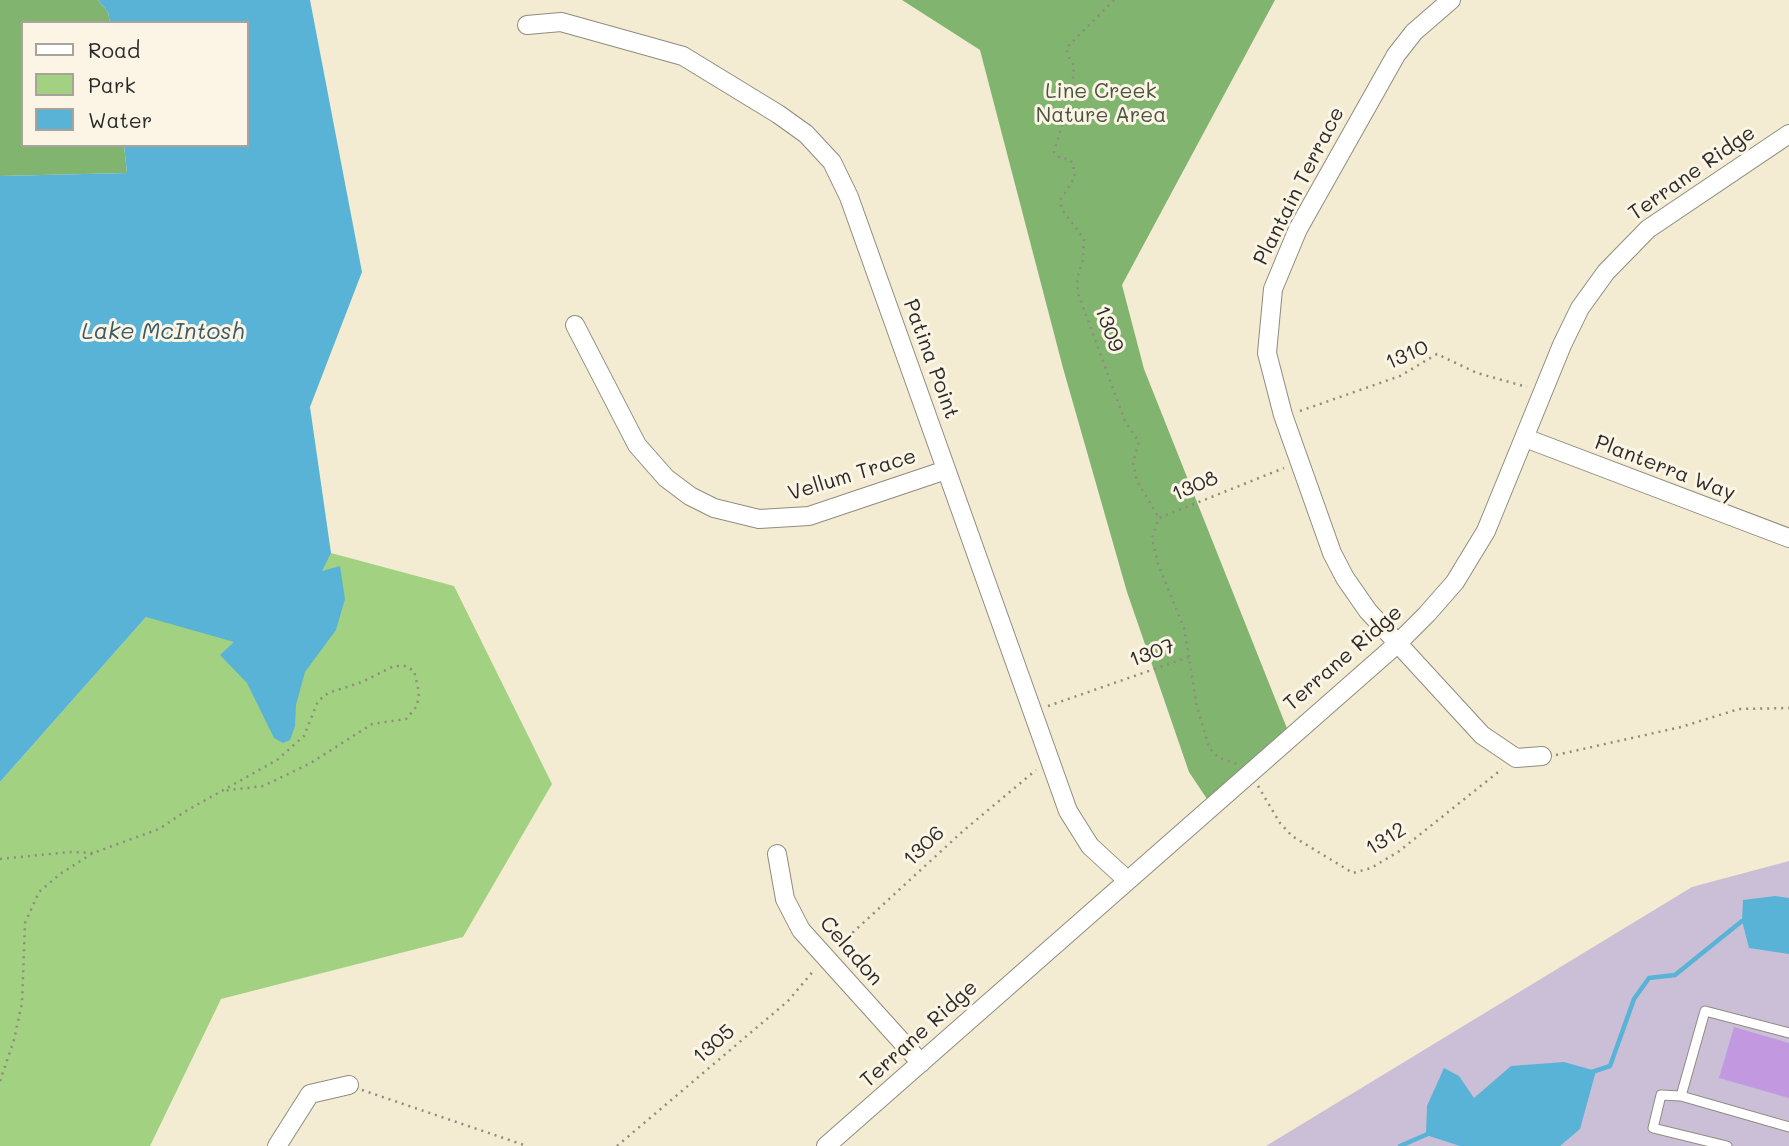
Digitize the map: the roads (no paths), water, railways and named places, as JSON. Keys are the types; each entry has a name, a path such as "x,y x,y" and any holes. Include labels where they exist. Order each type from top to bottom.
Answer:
{"street":[{"name":"Plantain Terrace","path":"1451,0 1414,32 1396,55 1284,257 1273,289 1267,330 1270,368 1283,415 1332,553 1345,578 1397,644 1482,736 1516,758 1542,755"},
{"name":"Patina Point","path":"527,25 561,22 683,56 806,134 832,162 849,197 1049,761 1080,834 1102,860 1127,880"},
{"name":"Terrane Ridge","path":"826,1146 1397,644 1427,614 1472,557 1580,308 1606,272 1648,229 1789,134"},
{"name":"Vellum Trace","path":"576,325 611,398 643,454 666,478 690,496 714,508 759,519 809,516 946,470"},
{"name":"Planterra Way","path":"1525,438 1789,538"},
{"name":"Celadon","path":"777,854 785,899 801,930 920,1063"},
{"path":"277,1146 310,1094 349,1086"}],"lane":[{"path":"1681,1096 1705,1011 1789,1032"},
{"path":"1727,1146 1688,1142 1653,1128 1661,1095 1681,1096 1789,1127"}],"water":[{"name":"Lake McIntosh","path":"98,0 310,0 362,272 310,407 331,553 322,571 340,566 345,599 336,630 305,672 290,740 283,743 274,738 247,683 220,655 234,642 146,617 0,782 0,176 127,173 124,147 248,147 248,21 110,21 108,12"},
{"path":"1775,896 1789,898 1789,954 1749,948 1742,921 1743,900"},
{"path":"1564,1062 1596,1071 1580,1129 1560,1146 1460,1146 1426,1135 1427,1106 1444,1068 1459,1076 1474,1098 1511,1066"}],"waterway":[{"path":"1592,1072 1610,1066 1634,999 1649,978 1675,975 1742,921 1746,921"},
{"path":"1400,1146 1430,1133"}],"park label":[{"name":"Line Creek Nature Area","path":"1101,104"}]}
